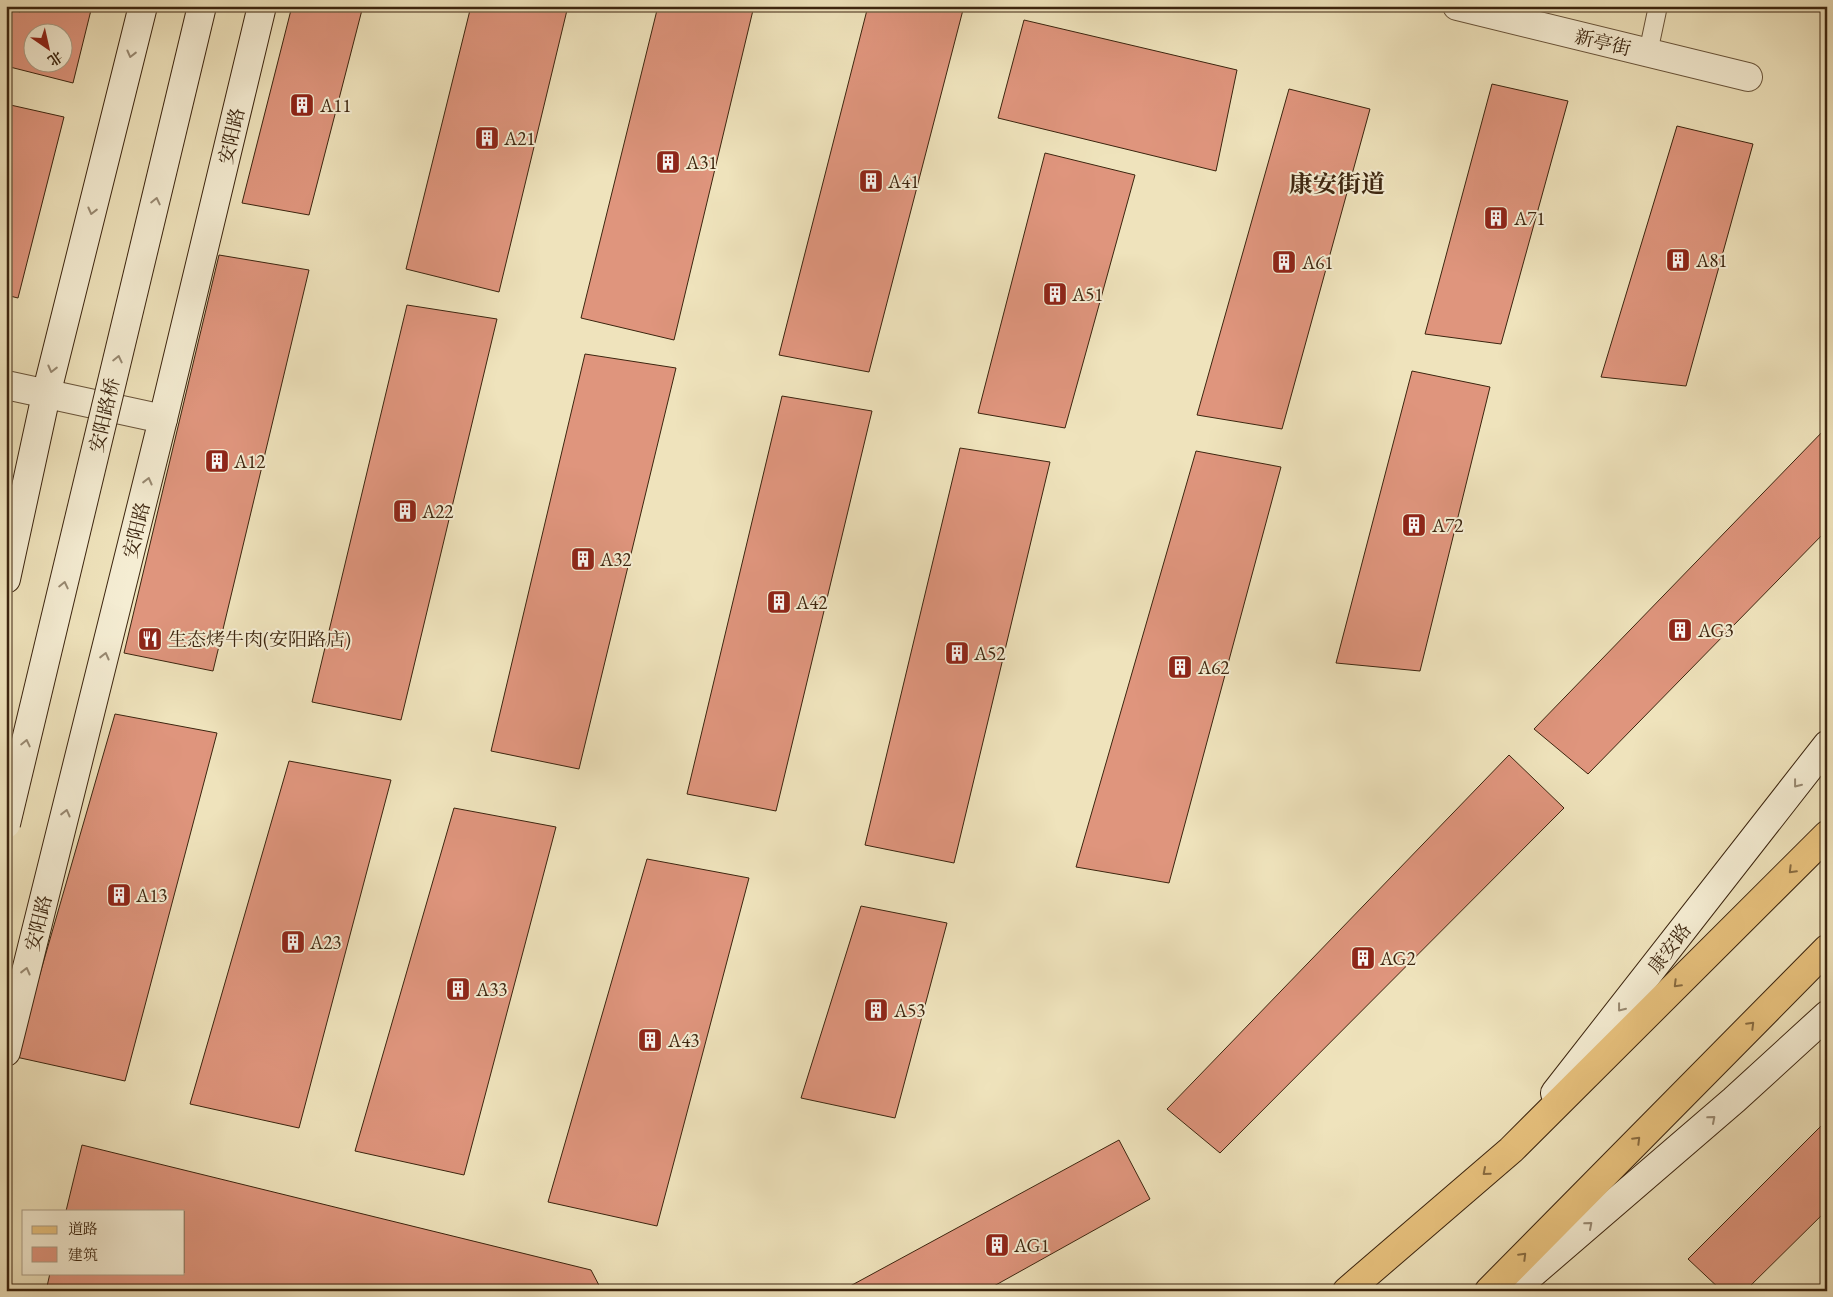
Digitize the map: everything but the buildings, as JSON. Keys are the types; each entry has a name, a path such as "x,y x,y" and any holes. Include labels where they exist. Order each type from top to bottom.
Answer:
{"main road":[{"path":"6,578 46,395 143,6"},
{"name":"安阳路桥","path":"6,824 202,6"},
{"name":"安阳路","path":"6,1052 163,420 262,6"},
{"name":"新亭街","path":"1457,6 1748,77"},
{"path":"6,385 163,420"},
{"name":"康安路","path":"1511,1150 1827,745"},
{"name":"康安路","path":"1347,1291 1511,1150 1827,835"},
{"path":"1489,1291 1827,949"},
{"path":"1512,1291 1734,1100 1827,1015"}],"lane":[{"path":"1648,53 1658,6"}],"place":[{"name":"A11","path":"302,105"},
{"name":"A21","path":"487,138"},
{"name":"A31","path":"668,162"},
{"name":"A41","path":"871,181"},
{"name":"A71","path":"1496,218"},
{"name":"A81","path":"1678,260"},
{"name":"A61","path":"1284,262"},
{"name":"A51","path":"1055,294"},
{"name":"A12","path":"217,461"},
{"name":"A22","path":"405,511"},
{"name":"A72","path":"1414,525"},
{"name":"A32","path":"583,559"},
{"name":"A42","path":"779,602"},
{"name":"AG3","path":"1680,630"},
{"name":"生态烤牛肉(安阳路店)","path":"150,639"},
{"name":"A52","path":"957,653"},
{"name":"A62","path":"1180,667"},
{"name":"A13","path":"119,895"},
{"name":"A23","path":"293,942"},
{"name":"AG2","path":"1363,958"},
{"name":"A33","path":"458,989"},
{"name":"A53","path":"876,1010"},
{"name":"A43","path":"650,1040"},
{"name":"AG1","path":"997,1245"}],"district":[{"name":"康安街道","path":"1337,184"}]}
